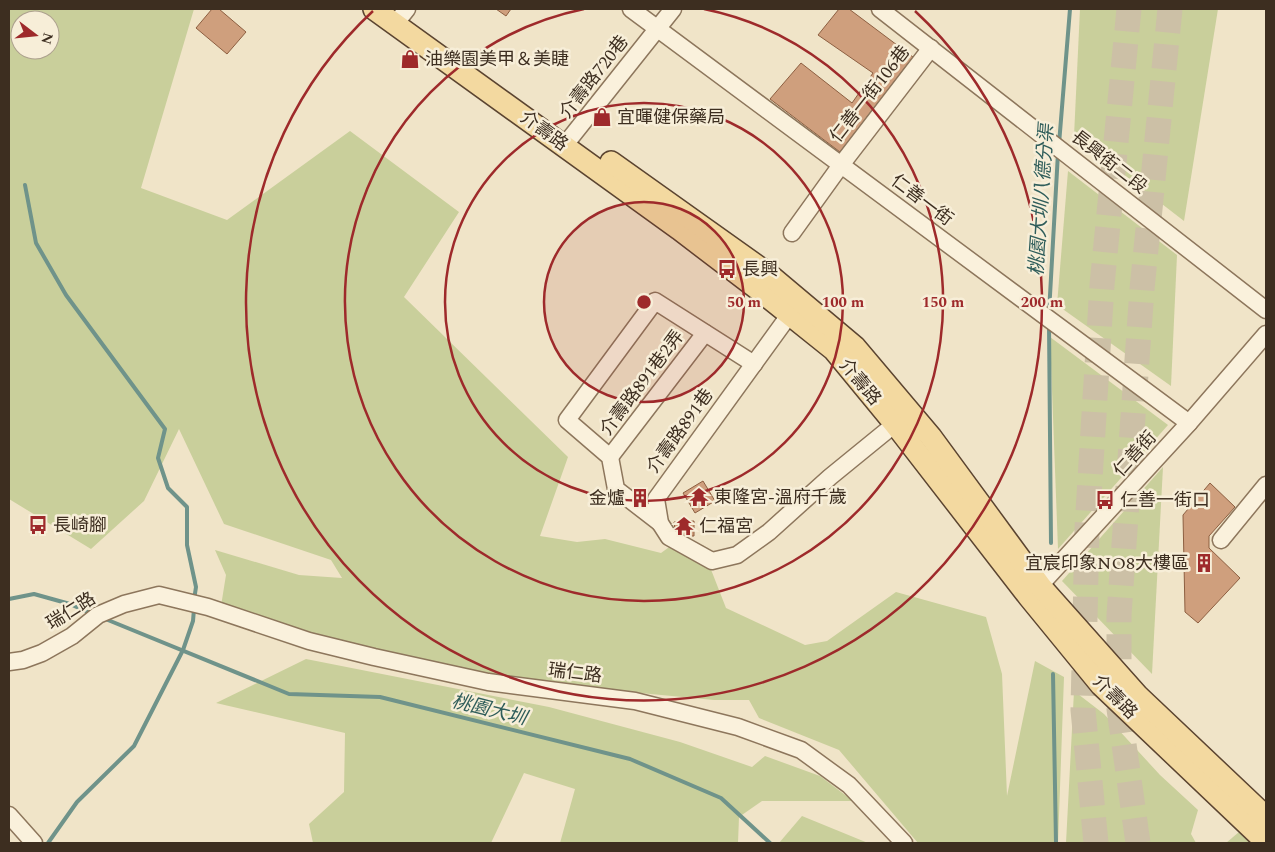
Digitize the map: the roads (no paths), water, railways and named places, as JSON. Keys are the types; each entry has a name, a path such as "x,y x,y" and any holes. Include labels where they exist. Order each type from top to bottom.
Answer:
{"main road":[{"name":"介壽路","path":"374,9 401,14 569,140 834,350 1035,592 1138,696 1266,817"},
{"name":"介壽路","path":"569,140 768,273 855,347 931,438 1035,592 1102,685 1266,842"}],"street":[{"name":"仁善一街","path":"631,9 1189,423"},
{"name":"介壽路720巷","path":"569,140 672,9"},
{"name":"長興街二段","path":"880,9 1266,310"},
{"name":"仁善一街106巷","path":"792,234 841,165 931,48"},
{"name":"介壽路891巷2弄","path":"610,457 705,333 656,301 567,420 610,457 616,489 660,523"},
{"name":"介壽路891巷","path":"660,523 656,499 790,314"},
{"path":"705,333 754,364"},
{"name":"仁善街","path":"1035,592 1189,423 1266,334"},
{"path":"660,523 669,536 712,561 737,554 769,532 830,477 895,424"},
{"path":"1221,540 1266,485"},
{"name":"瑞仁路","path":"9,662 42,653 72,636 98,615 124,604 159,596 185,601 308,641 374,658 488,682 635,701 738,727 800,750 809,756 849,785 904,843"},
{"path":"9,815 34,843"}],"waterway":[{"name":"桃園大圳八德分渠","path":"1059,144 1070,9"},
{"name":"桃園大圳八德分渠","path":"1049,313 1058,153"},
{"path":"25,185 36,243 66,295 165,429 158,458 168,488 187,507 187,545 196,587 194,600"},
{"name":"桃園大圳八德分渠","path":"1049,325 1051,543"},
{"path":"9,599 34,594 70,604 92,614"},
{"path":"48,843 77,802 134,746 183,650 193,621 194,609"},
{"name":"桃園大圳","path":"103,618 289,694 380,697 630,759 721,798 770,843"},
{"name":"桃園大圳八德分渠","path":"1053,674 1056,843"}],"tunnel":[{"path":"1096,843 1083,710 1087,528 1102,285 1129,9"},
{"path":"1138,843 1119,709 1119,615 1142,289 1170,9"}],"place":[{"name":"油樂園美甲＆美睫","path":"410,59"},
{"name":"宜暉健保藥局","path":"602,117"},
{"name":"長興","path":"727,269"},
{"name":"東隆宮-溫府千歲","path":"699,497"},
{"name":"金爐","path":"640,498"},
{"name":"仁善一街口","path":"1105,500"},
{"name":"長崎腳","path":"38,525"},
{"name":"仁福宮","path":"684,526"},
{"name":"宜宸印象NO8大樓區","path":"1204,563"}]}
